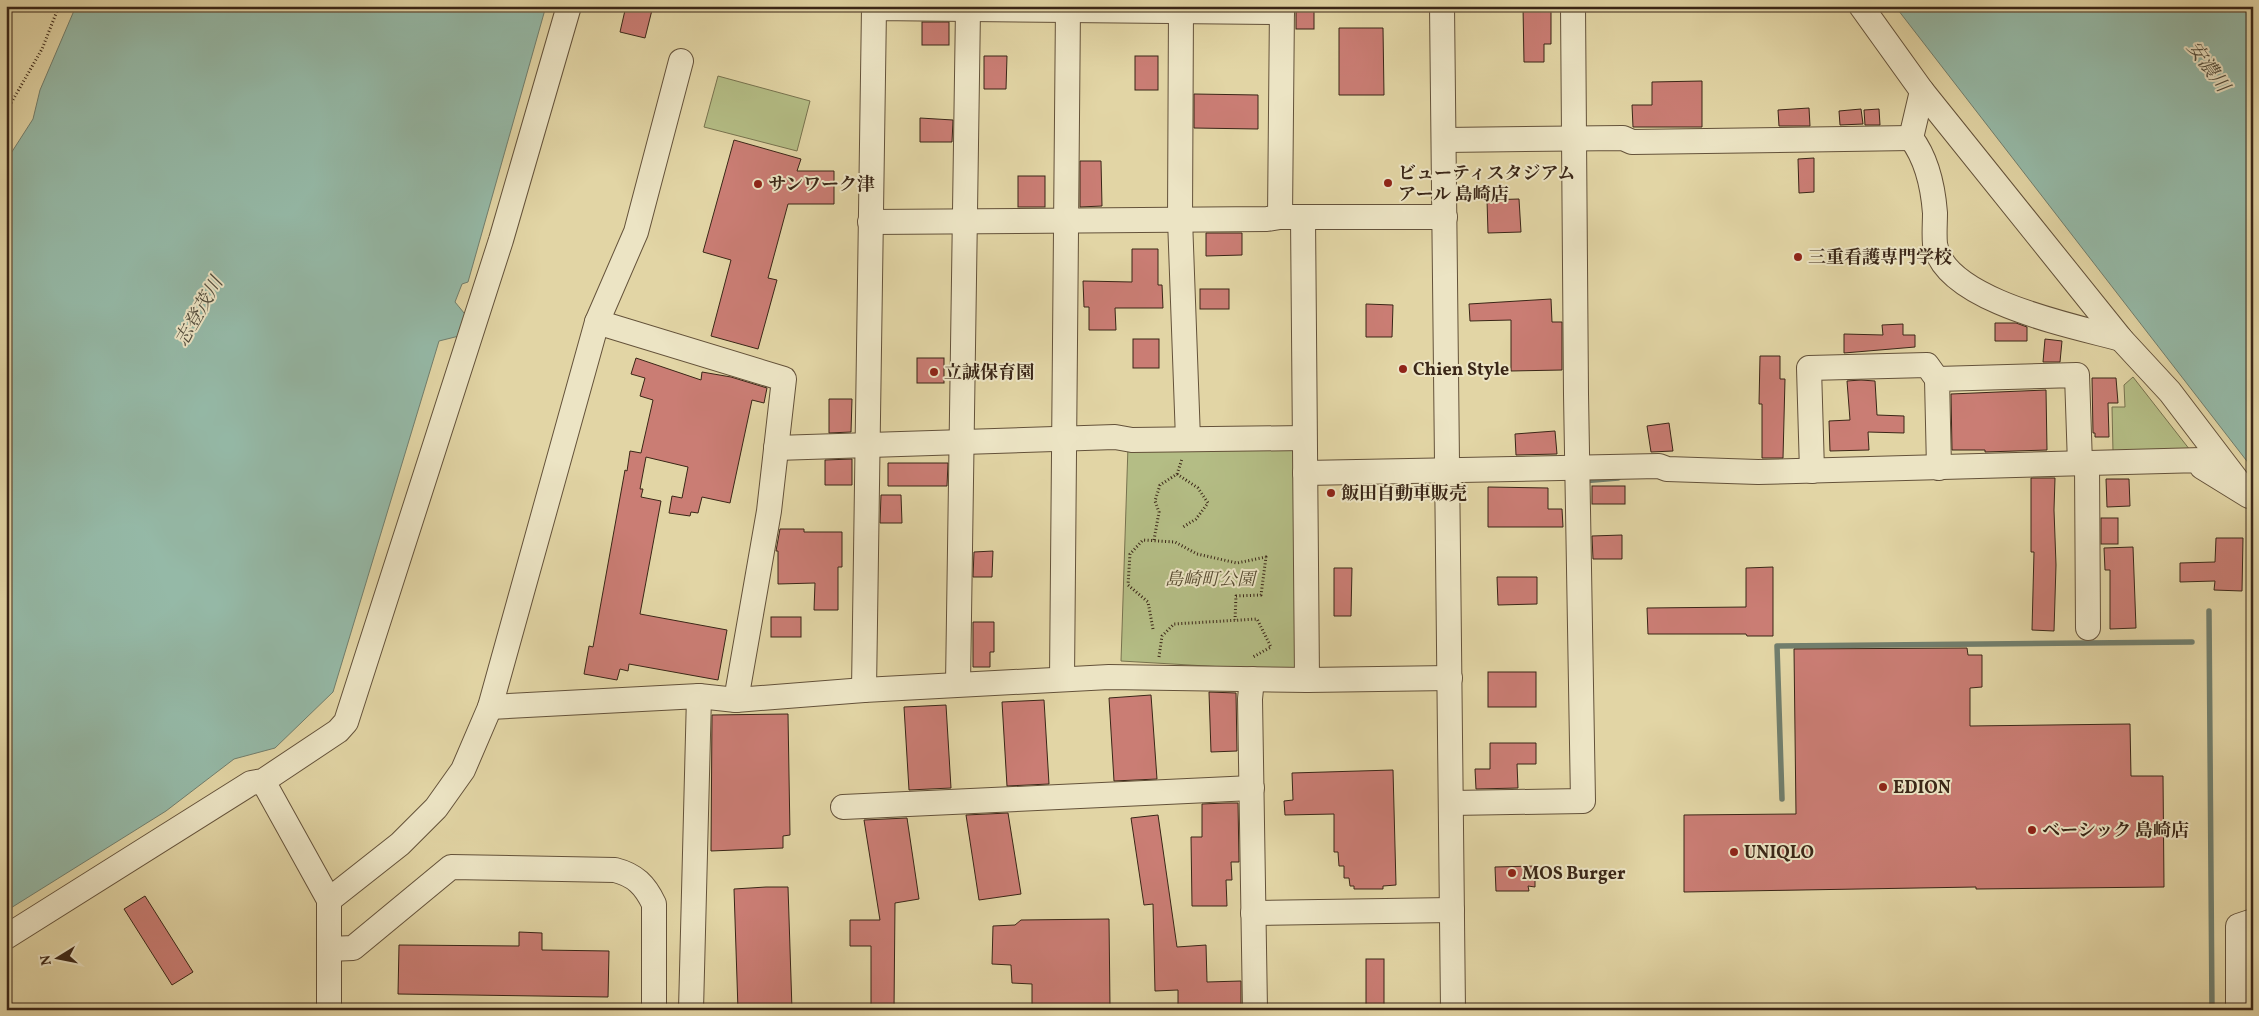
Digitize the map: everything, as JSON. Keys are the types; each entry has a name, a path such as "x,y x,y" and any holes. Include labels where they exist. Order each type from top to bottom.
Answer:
{"street":[{"path":"6,937 251,783 263,781 338,732 346,722 501,240 569,6"},
{"path":"1442,6 1453,1010"},
{"path":"1451,803 1582,800 1574,6"},
{"path":"1861,6 1922,91 2121,339 2170,392 2251,498"},
{"path":"864,690 874,8 901,7 1282,9 1291,217 1304,438 1307,680"},
{"path":"958,684 966,220 979,8"},
{"path":"1062,679 1068,8"},
{"path":"1181,9 1180,219 1185,449"},
{"path":"329,900 400,844 436,808 463,770 490,707 597,322 636,232 681,62"},
{"path":"1911,138 1922,91"},
{"path":"1444,140 1623,138 1632,142 1911,138"},
{"path":"1911,138 1918,147 1933,190 1936,245 1950,272 1974,290 2004,305 2121,339"},
{"path":"870,222 1066,219 1267,219 1291,217 1445,218"},
{"path":"597,322 784,379 769,511 736,700"},
{"path":"1812,471 1809,368 1927,366 1937,379 1940,468"},
{"path":"1937,379 2077,376 2084,463 2088,628"},
{"path":"776,448 1115,436 1185,449 1304,438"},
{"path":"1305,473 1659,466 1667,469 1758,472 2202,460 2202,467 2251,498"},
{"path":"490,707 699,696 736,700 958,684 1155,676 1251,669 1307,680 1450,678"},
{"path":"1251,669 1255,1010"},
{"path":"691,1010 699,696"},
{"path":"263,781 329,900 329,1010"},
{"path":"843,807 1252,788"},
{"path":"329,950 353,948 451,867 615,870 628,873 638,880 654,904 654,1010"},
{"path":"1254,913 1452,910"},
{"path":"2238,1010 2238,926 2253,921"}],"path":[{"path":"6,112 42,49 60,6"},
{"path":"1154,541 1159,512 1155,501 1160,485 1177,474 1185,449"},
{"path":"1177,474 1198,488 1208,503 1196,520 1182,527"},
{"path":"1153,629 1148,602 1128,585 1130,554 1144,540 1175,542 1198,554 1237,563 1266,557 1261,595 1236,596 1235,620"},
{"path":"1162,636 1174,624 1257,619 1271,647 1251,669"}],"green space":[{"path":"718,76 810,101 797,151 704,127"},
{"path":"2133,377 2190,450 2113,452 2112,407 2125,407 2124,385"},
{"name":"島崎町公園","path":"1128,446 1292,446 1295,451 1297,666 1292,671 1121,661"}],"water":[{"name":"志登茂川","path":"76,6 546,6 468,282 462,284 455,302 469,319 463,335 439,341 333,692 275,748 234,759 166,811 6,911 6,161 33,119 40,90"},
{"name":"安濃川","path":"1895,6 2253,6 2253,469"}],"building":[{"path":"626,6 653,6 645,38 620,32"},
{"path":"1296,6 1314,6 1314,29 1296,29"},
{"path":"1523,7 1551,7 1551,44 1544,44 1544,62 1524,62"},
{"path":"922,22 949,22 949,45 922,45"},
{"path":"1339,28 1383,28 1384,95 1339,95"},
{"path":"984,56 1007,56 1006,89 984,89"},
{"path":"1135,56 1158,56 1158,90 1135,90"},
{"path":"1702,81 1702,127 1633,127 1632,105 1652,105 1652,82"},
{"path":"1194,94 1258,95 1258,129 1194,128"},
{"path":"1809,108 1810,126 1779,126 1778,110"},
{"path":"1861,109 1863,124 1840,125 1839,111"},
{"path":"1879,109 1880,125 1865,125 1864,110"},
{"path":"920,118 953,120 952,142 920,142"},
{"name":"サンワーク津","path":"734,140 801,159 797,171 834,171 834,204 788,204 768,278 777,280 758,349 711,336 731,260 703,252"},
{"path":"1814,158 1814,192 1799,193 1798,159"},
{"path":"1080,161 1101,161 1102,206 1080,207"},
{"path":"1018,176 1045,176 1045,207 1018,207"},
{"path":"1519,199 1521,232 1488,233 1487,200"},
{"path":"1206,233 1242,233 1242,255 1206,256"},
{"path":"1132,249 1158,249 1158,285 1162,285 1163,308 1115,308 1116,330 1089,330 1089,307 1084,307 1083,281 1132,282"},
{"path":"1200,289 1229,289 1229,309 1200,309"},
{"path":"1551,299 1552,322 1562,322 1562,370 1511,371 1511,320 1470,321 1469,304"},
{"path":"1366,304 1393,305 1392,337 1366,337"},
{"path":"1995,323 2016,323 2027,327 2027,341 1995,341"},
{"path":"1903,324 1903,335 1915,335 1915,347 1844,353 1844,334 1883,335 1882,325"},
{"path":"1133,339 1159,339 1159,368 1133,368"},
{"path":"2045,339 2062,341 2060,362 2043,362"},
{"path":"1760,356 1780,356 1780,379 1785,379 1783,458 1762,458 1762,404 1759,404"},
{"path":"636,358 701,380 702,372 731,377 767,388 764,403 752,400 730,503 702,497 698,513 691,512 690,516 669,513 672,496 682,498 688,467 646,457 640,489 643,489 641,497 661,501 640,614 727,630 718,680 629,664 628,671 620,669 617,680 584,674 589,646 593,647 625,470 627,471 630,451 641,453 653,400 640,396 645,378 631,374"},
{"path":"917,358 944,358 944,383 917,383"},
{"path":"2092,378 2116,378 2118,403 2108,403 2109,437 2095,437 2095,433 2093,433"},
{"path":"1847,381 1875,381 1877,415 1904,416 1904,433 1868,432 1869,450 1830,451 1829,421 1850,420"},
{"path":"2046,390 2047,450 1985,452 1985,450 1952,450 1951,394"},
{"path":"829,399 852,399 851,432 829,433"},
{"path":"1669,423 1673,451 1651,452 1647,426"},
{"path":"1555,431 1557,454 1516,455 1515,434"},
{"path":"852,459 852,485 825,485 825,460"},
{"path":"888,463 948,463 947,486 888,486"},
{"path":"2031,478 2055,478 2056,565 2054,631 2032,630 2034,552 2031,552"},
{"path":"2106,479 2129,479 2130,506 2107,507"},
{"path":"1592,486 1625,486 1625,504 1592,504"},
{"path":"1488,487 1548,488 1548,509 1562,509 1563,527 1488,527"},
{"path":"881,495 901,495 902,523 880,523"},
{"path":"2101,518 2118,518 2118,544 2101,544"},
{"path":"780,529 804,529 804,532 842,532 842,567 838,567 838,610 814,610 815,583 778,584 778,551 776,551"},
{"path":"1622,535 1622,559 1593,559 1592,536"},
{"path":"2216,538 2243,538 2242,591 2214,590 2215,581 2180,582 2180,563 2215,562"},
{"path":"2133,547 2136,628 2110,629 2110,570 2105,570 2104,548"},
{"path":"993,551 992,577 973,577 974,552"},
{"path":"1773,567 1773,636 1747,636 1746,634 1648,634 1647,608 1746,607 1746,568"},
{"path":"1334,568 1352,568 1351,616 1334,616"},
{"path":"1497,577 1537,577 1537,604 1498,605"},
{"path":"771,617 801,617 801,637 771,637"},
{"path":"973,622 994,622 994,652 990,652 990,667 973,667"},
{"path":"1967,648 1968,655 1982,655 1982,687 1970,688 1970,726 2130,724 2131,776 2163,776 2164,887 1976,889 1976,887 1684,892 1684,815 1796,814 1794,649"},
{"path":"1488,672 1536,672 1536,707 1488,707"},
{"path":"1209,692 1236,693 1237,751 1211,752"},
{"path":"1151,695 1157,779 1114,781 1109,698"},
{"path":"1044,700 1049,784 1007,786 1002,702"},
{"path":"946,705 951,788 909,790 904,707"},
{"path":"788,714 790,835 783,836 783,848 711,851 712,715"},
{"path":"1490,743 1536,743 1536,764 1517,764 1518,788 1476,789 1475,769 1490,769"},
{"path":"1393,770 1396,885 1383,886 1383,889 1354,889 1354,886 1350,886 1349,878 1344,878 1344,866 1339,866 1338,852 1334,852 1334,814 1285,815 1284,801 1293,800 1292,773"},
{"path":"1238,803 1239,862 1231,862 1232,880 1226,880 1227,906 1192,906 1191,837 1202,837 1202,804"},
{"path":"1008,813 1021,894 979,900 966,815"},
{"path":"1158,815 1177,947 1206,945 1207,982 1241,981 1241,1010 1203,1010 1204,1005 1178,1005 1178,990 1155,991 1153,904 1144,905 1131,818"},
{"path":"907,818 919,899 895,903 894,1010 871,1010 871,946 850,946 850,920 880,920 864,820"},
{"name":"MOS Burger","path":"1535,866 1535,887 1528,886 1529,891 1496,891 1495,867"},
{"path":"788,887 792,1010 738,1010 734,889"},
{"path":"145,896 193,972 172,985 124,909"},
{"path":"1109,919 1110,1007 1032,1008 1032,984 1012,983 1011,965 992,964 993,926 1015,925 1021,920"},
{"path":"519,932 542,933 542,950 609,951 608,997 398,994 399,945 519,946"},
{"path":"1366,959 1384,959 1384,1010 1366,1010"}],"waterway":[{"path":"1582,481 1618,478"},
{"path":"2209,611 2212,1010"},
{"path":"1782,799 1777,646 2192,642"}],"place":[{"name":"ビューティスタジアム アール 島崎店","path":"1388,183"},
{"name":"サンワーク津","path":"758,184"},
{"name":"三重看護専門学校","path":"1798,257"},
{"name":"Chien Style","path":"1403,369"},
{"name":"立誠保育園","path":"934,372"},
{"name":"飯田自動車販売","path":"1331,493"},
{"name":"EDION","path":"1883,787"},
{"name":"ベーシック 島崎店","path":"2032,830"},
{"name":"UNIQLO","path":"1734,852"},
{"name":"MOS Burger","path":"1512,873"}]}
